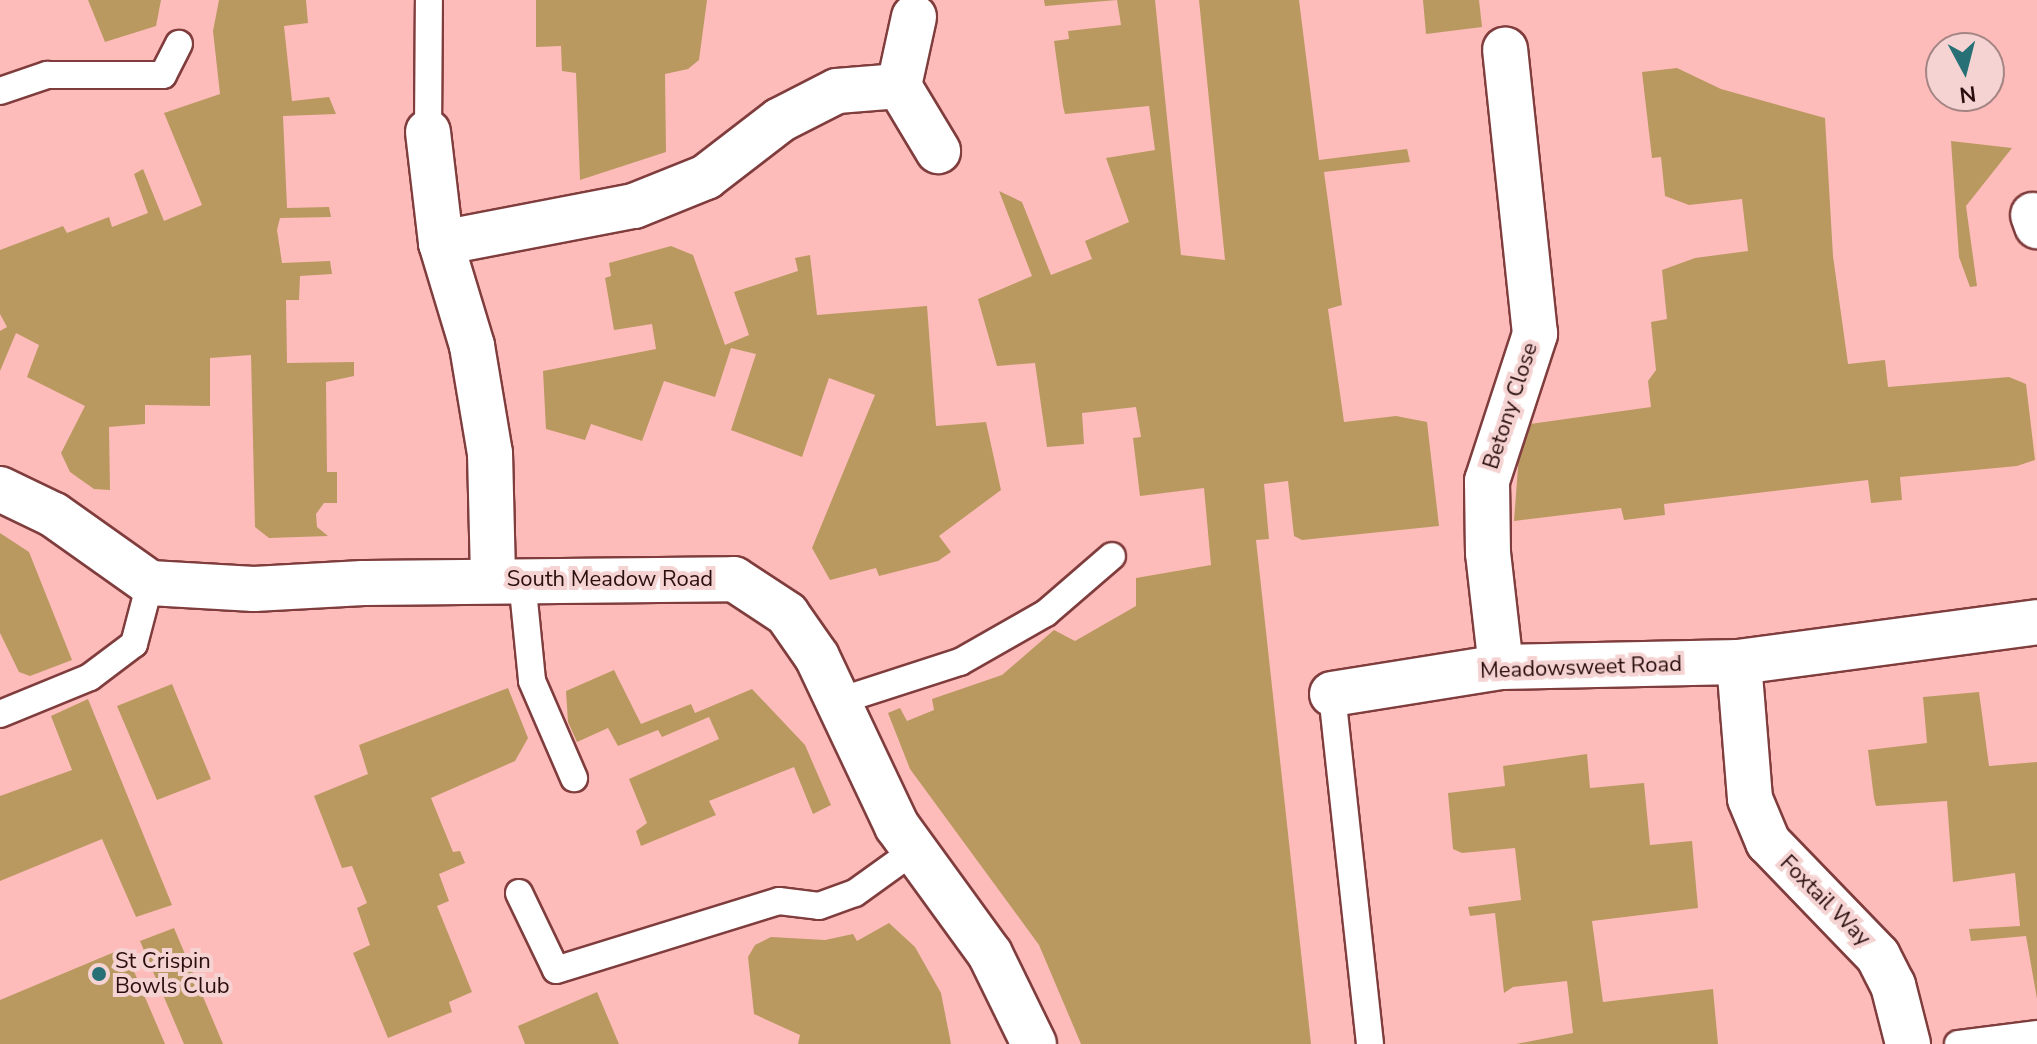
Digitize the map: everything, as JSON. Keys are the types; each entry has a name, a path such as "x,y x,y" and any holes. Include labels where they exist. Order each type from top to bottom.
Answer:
{"street":[{"path":"914,17 899,86 938,151"},
{"name":"Betony Close","path":"1501,667 1488,553 1487,481 1535,334 1505,50"},
{"path":"441,243 634,206 706,177 780,120 837,91 899,86"},
{"path":"428,132 441,243 472,346 507,580"},
{"path":"0,489 54,515 150,583"},
{"name":"South Meadow Road","path":"150,583 254,589 507,580 734,579 787,614 817,657 912,852 990,954 1034,1044"},
{"name":"Meadowsweet Road","path":"1332,694 1501,667 1739,662 2037,622"},
{"name":"Foxtail Way","path":"1739,662 1750,799 1768,842 1878,956 1917,1042"}],"lane":[{"path":"428,132 429,0"},
{"path":"0,91 47,75 163,75 179,44"},
{"path":"839,701 960,662 1046,613 1112,556"},
{"path":"507,580 532,681 574,778"},
{"path":"0,714 90,677 134,644 150,583"},
{"name":"Meadowsweet Road","path":"1332,694 1370,1044"},
{"path":"519,893 556,970 779,901 819,906 855,893 912,852"},
{"path":"1958,1044 2037,1034"}],"shaded area":[{"path":"88,0 161,0 156,26 105,42"},
{"path":"219,0 306,0 308,23 284,26 292,101 329,97 336,114 283,116 287,208 329,207 331,217 280,218 277,230 282,263 330,261 332,274 300,276 299,300 286,300 287,363 354,362 354,376 326,382 327,472 337,472 337,503 324,503 316,514 317,527 328,536 269,538 255,527 251,355 210,358 210,406 145,405 145,424 109,427 110,490 94,489 70,472 61,453 85,406 27,377 39,345 16,333 0,371 0,331 7,327 0,314 0,250 63,226 67,233 109,217 112,227 148,213 134,174 143,169 164,221 202,205 164,113 220,94 213,31"},
{"path":"536,0 707,0 699,60 688,69 665,74 666,152 580,180 576,73 562,71 561,46 536,47"},
{"path":"1044,0 1117,0 1045,6"},
{"path":"1117,0 1155,0 1181,255 1225,260 1199,0 1299,0 1319,160 1407,149 1410,162 1324,172 1342,305 1328,309 1344,422 1396,416 1427,422 1439,526 1302,540 1294,536 1288,481 1264,484 1269,539 1256,540 1311,1044 1081,1044 1039,945 910,769 888,713 900,708 907,721 934,710 932,699 1002,675 1054,630 1075,641 1136,606 1136,578 1211,565 1204,488 1140,496 1133,438 1141,437 1136,407 1082,413 1084,444 1047,447 1035,363 997,366 978,299 1032,276 999,191 1022,202 1051,275 1092,259 1085,241 1129,222 1106,158 1155,150 1149,106 1065,114 1054,41 1069,39 1068,31 1121,25"},
{"path":"1423,0 1479,0 1482,27 1426,34"},
{"path":"1677,68 1721,89 1825,118 1833,256 1848,364 1885,360 1888,387 2009,377 2026,384 2035,460 2017,466 1900,477 1902,500 1871,503 1868,480 1664,504 1665,515 1624,520 1621,508 1514,521 1520,441 1530,424 1651,407 1648,381 1656,370 1651,322 1667,319 1662,270 1695,258 1748,251 1742,199 1689,205 1665,196 1661,157 1652,158 1642,72"},
{"path":"1951,141 2012,148 1966,206 1977,286 1970,287 1959,257"},
{"path":"671,246 693,255 725,345 749,335 734,292 798,271 795,258 810,255 817,315 927,306 936,426 986,422 1001,490 939,536 951,552 938,561 879,576 876,568 830,580 812,548 875,395 829,378 802,457 731,430 756,354 731,348 715,397 664,381 642,441 591,424 585,440 546,429 543,371 656,349 652,324 614,330 605,278 611,276 609,263"},
{"path":"0,533 29,552 72,660 30,676 19,672 0,633"},
{"path":"614,670 641,724 691,704 695,713 752,689 805,745 831,805 813,814 794,767 709,801 716,815 641,846 636,831 647,823 629,779 719,739 709,717 662,737 658,730 618,746 608,728 577,742 568,722 566,691"},
{"path":"172,684 211,779 157,800 117,706"},
{"path":"508,688 528,738 515,761 431,798 453,852 460,851 465,863 439,874 449,901 437,906 472,992 449,1002 452,1012 388,1038 353,953 370,945 357,908 367,903 352,866 342,868 314,796 368,774 359,745"},
{"path":"1979,692 1989,766 2037,762 2037,999 2026,936 1971,941 1969,929 2020,926 2015,873 1953,882 1947,801 1876,806 1874,798 1868,750 1927,743 1923,697"},
{"path":"88,699 172,905 136,917 102,839 0,881 0,796 72,770 51,716"},
{"path":"1587,754 1590,788 1644,783 1650,845 1692,841 1698,908 1592,921 1603,1002 1713,989 1718,1044 1516,1044 1573,1033 1567,981 1513,987 1504,993 1495,913 1470,916 1468,907 1521,900 1515,848 1462,853 1453,849 1448,793 1505,786 1503,766"},
{"path":"889,923 915,947 941,993 951,1044 798,1044 800,1035 754,1014 748,957 755,945 771,937 825,940 853,934 857,941"},
{"path":"174,928 223,1044 184,1044 140,941"},
{"name":"St Crispin Bowls Club","path":"124,948 165,1044 0,1044 0,1000"},
{"path":"597,992 619,1044 525,1044 518,1026"}],"place":[{"name":"St Crispin Bowls Club","path":"99,974"}]}
